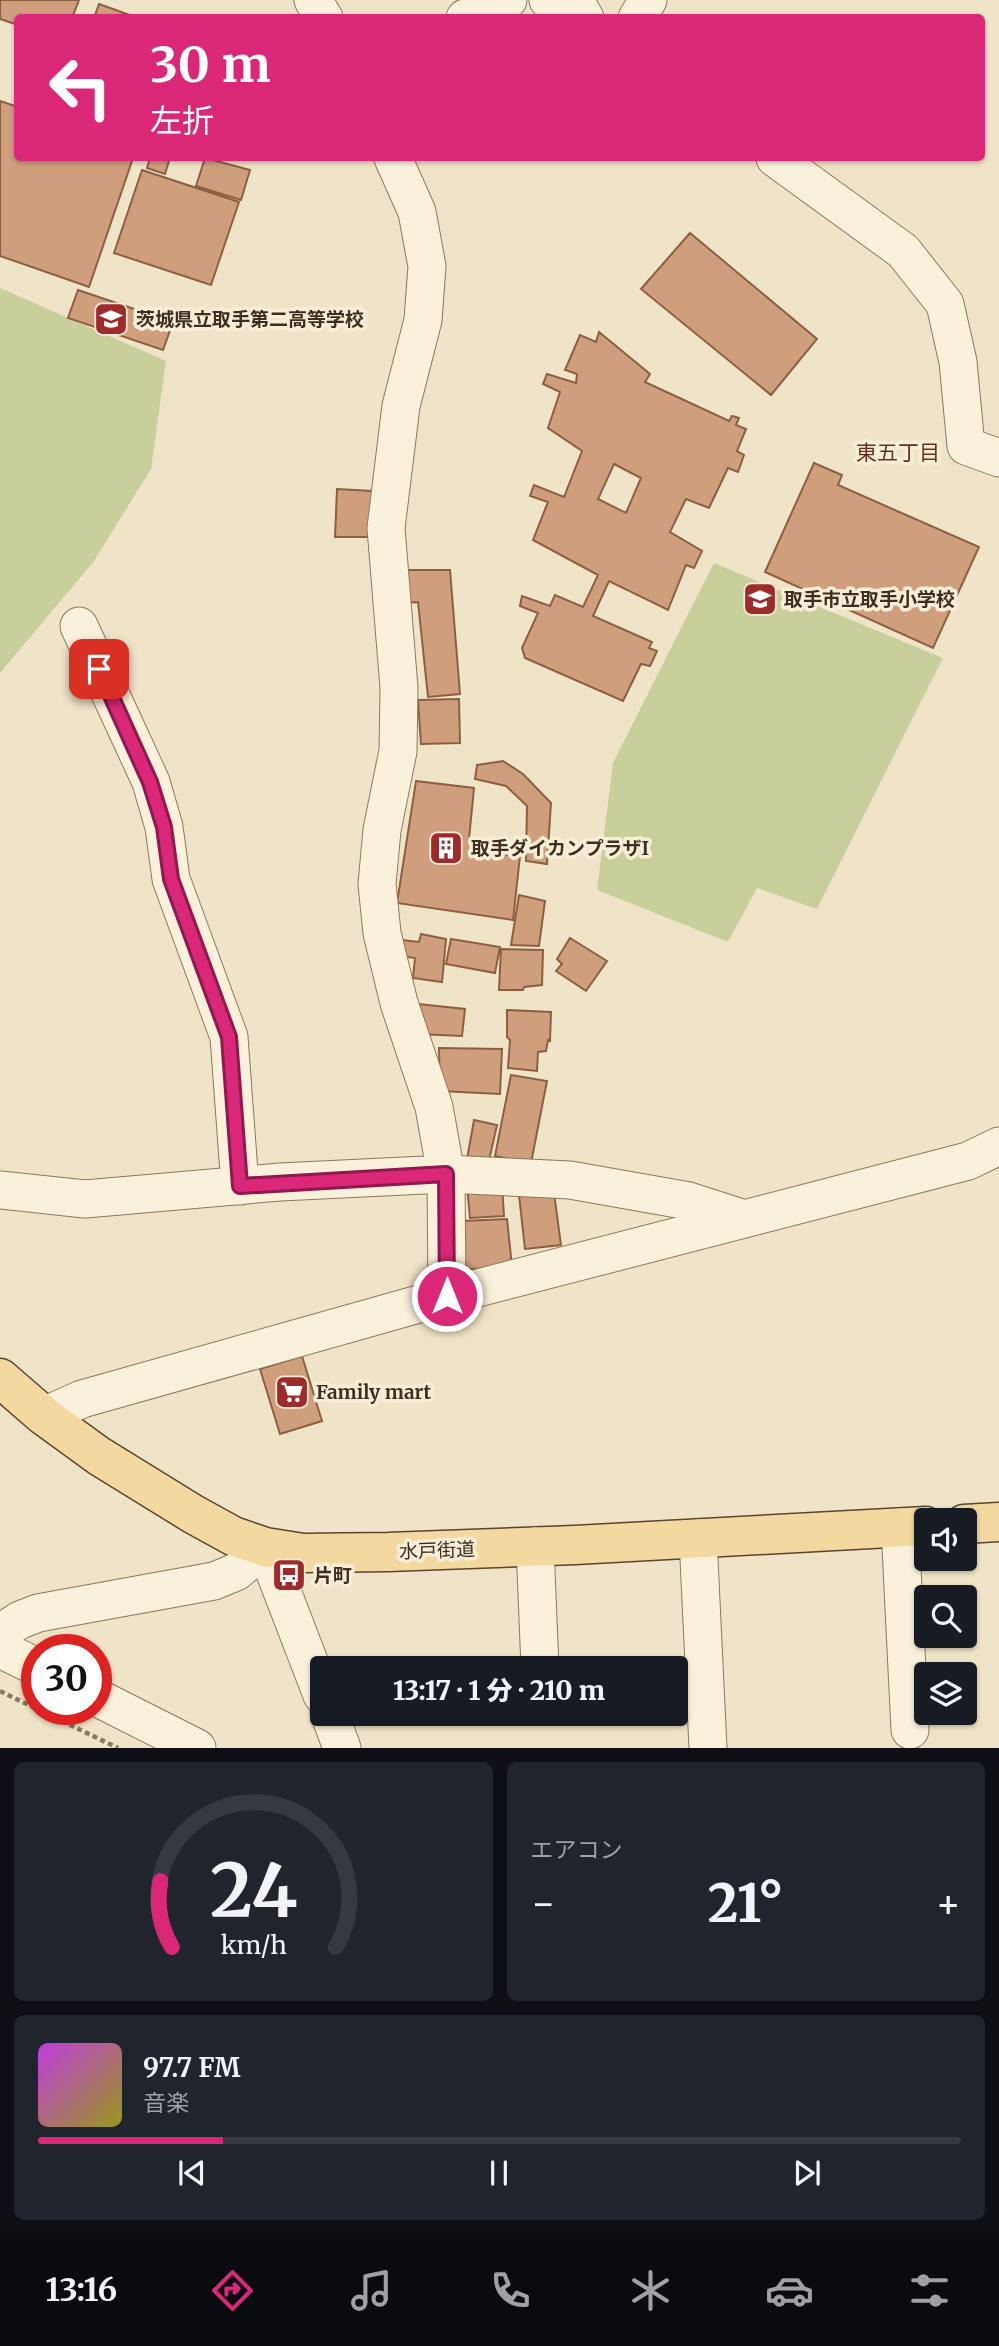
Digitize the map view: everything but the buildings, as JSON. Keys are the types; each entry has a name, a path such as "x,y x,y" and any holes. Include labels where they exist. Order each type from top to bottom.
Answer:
{"main road":[{"name":"水戸街道","path":"0,1378 76,1441 192,1514 233,1536 265,1547 303,1553 535,1546 913,1527"},
{"path":"977,1523 999,1522"}],"street":[{"path":"477,14 502,6 508,0"},
{"path":"548,0 581,11 583,14"},
{"path":"394,161 417,212 427,266 423,320 401,406 386,528 399,688 398,751 382,830 377,884 382,933 399,1003 434,1107 446,1174 447,1296"},
{"path":"779,161 903,251 945,304 958,362 966,446 999,458"},
{"path":"79,626 150,782 164,827 171,879 229,1037 240,1186"},
{"path":"44,1416 82,1399 447,1296 968,1161 999,1146"},
{"path":"0,1190 85,1199 240,1186 446,1174 570,1180 689,1201 745,1219"},
{"path":"910,1730 913,1527"},
{"path":"698,1538 708,1748"},
{"path":"535,1546 540,1656"},
{"path":"0,1633 38,1613 214,1581 236,1572 265,1547 310,1664"},
{"path":"0,1648 21,1659"},
{"path":"112,1705 197,1748"},
{"path":"334,1726 342,1748"}],"path":[{"path":"0,1691 21,1701"},
{"path":"71,1725 118,1748"}],"green space":[{"path":"0,288 166,361 151,469 94,561 0,673"},
{"path":"714,563 943,658 817,909 757,888 728,942 597,890 613,763"}],"place":[{"name":"茨城県立取手第二高等学校","path":"111,319"},
{"name":"取手市立取手小学校","path":"760,599"},
{"name":"取手ダイカンプラザI","path":"446,848"},
{"name":"Family mart","path":"292,1392"},
{"name":"片町","path":"289,1575"}],"district":[{"name":"東五丁目","path":"898,453"}],"route":[{"path":"99,669 150,782 164,827 171,879 229,1037 240,1186 446,1174 447,1296"}]}
